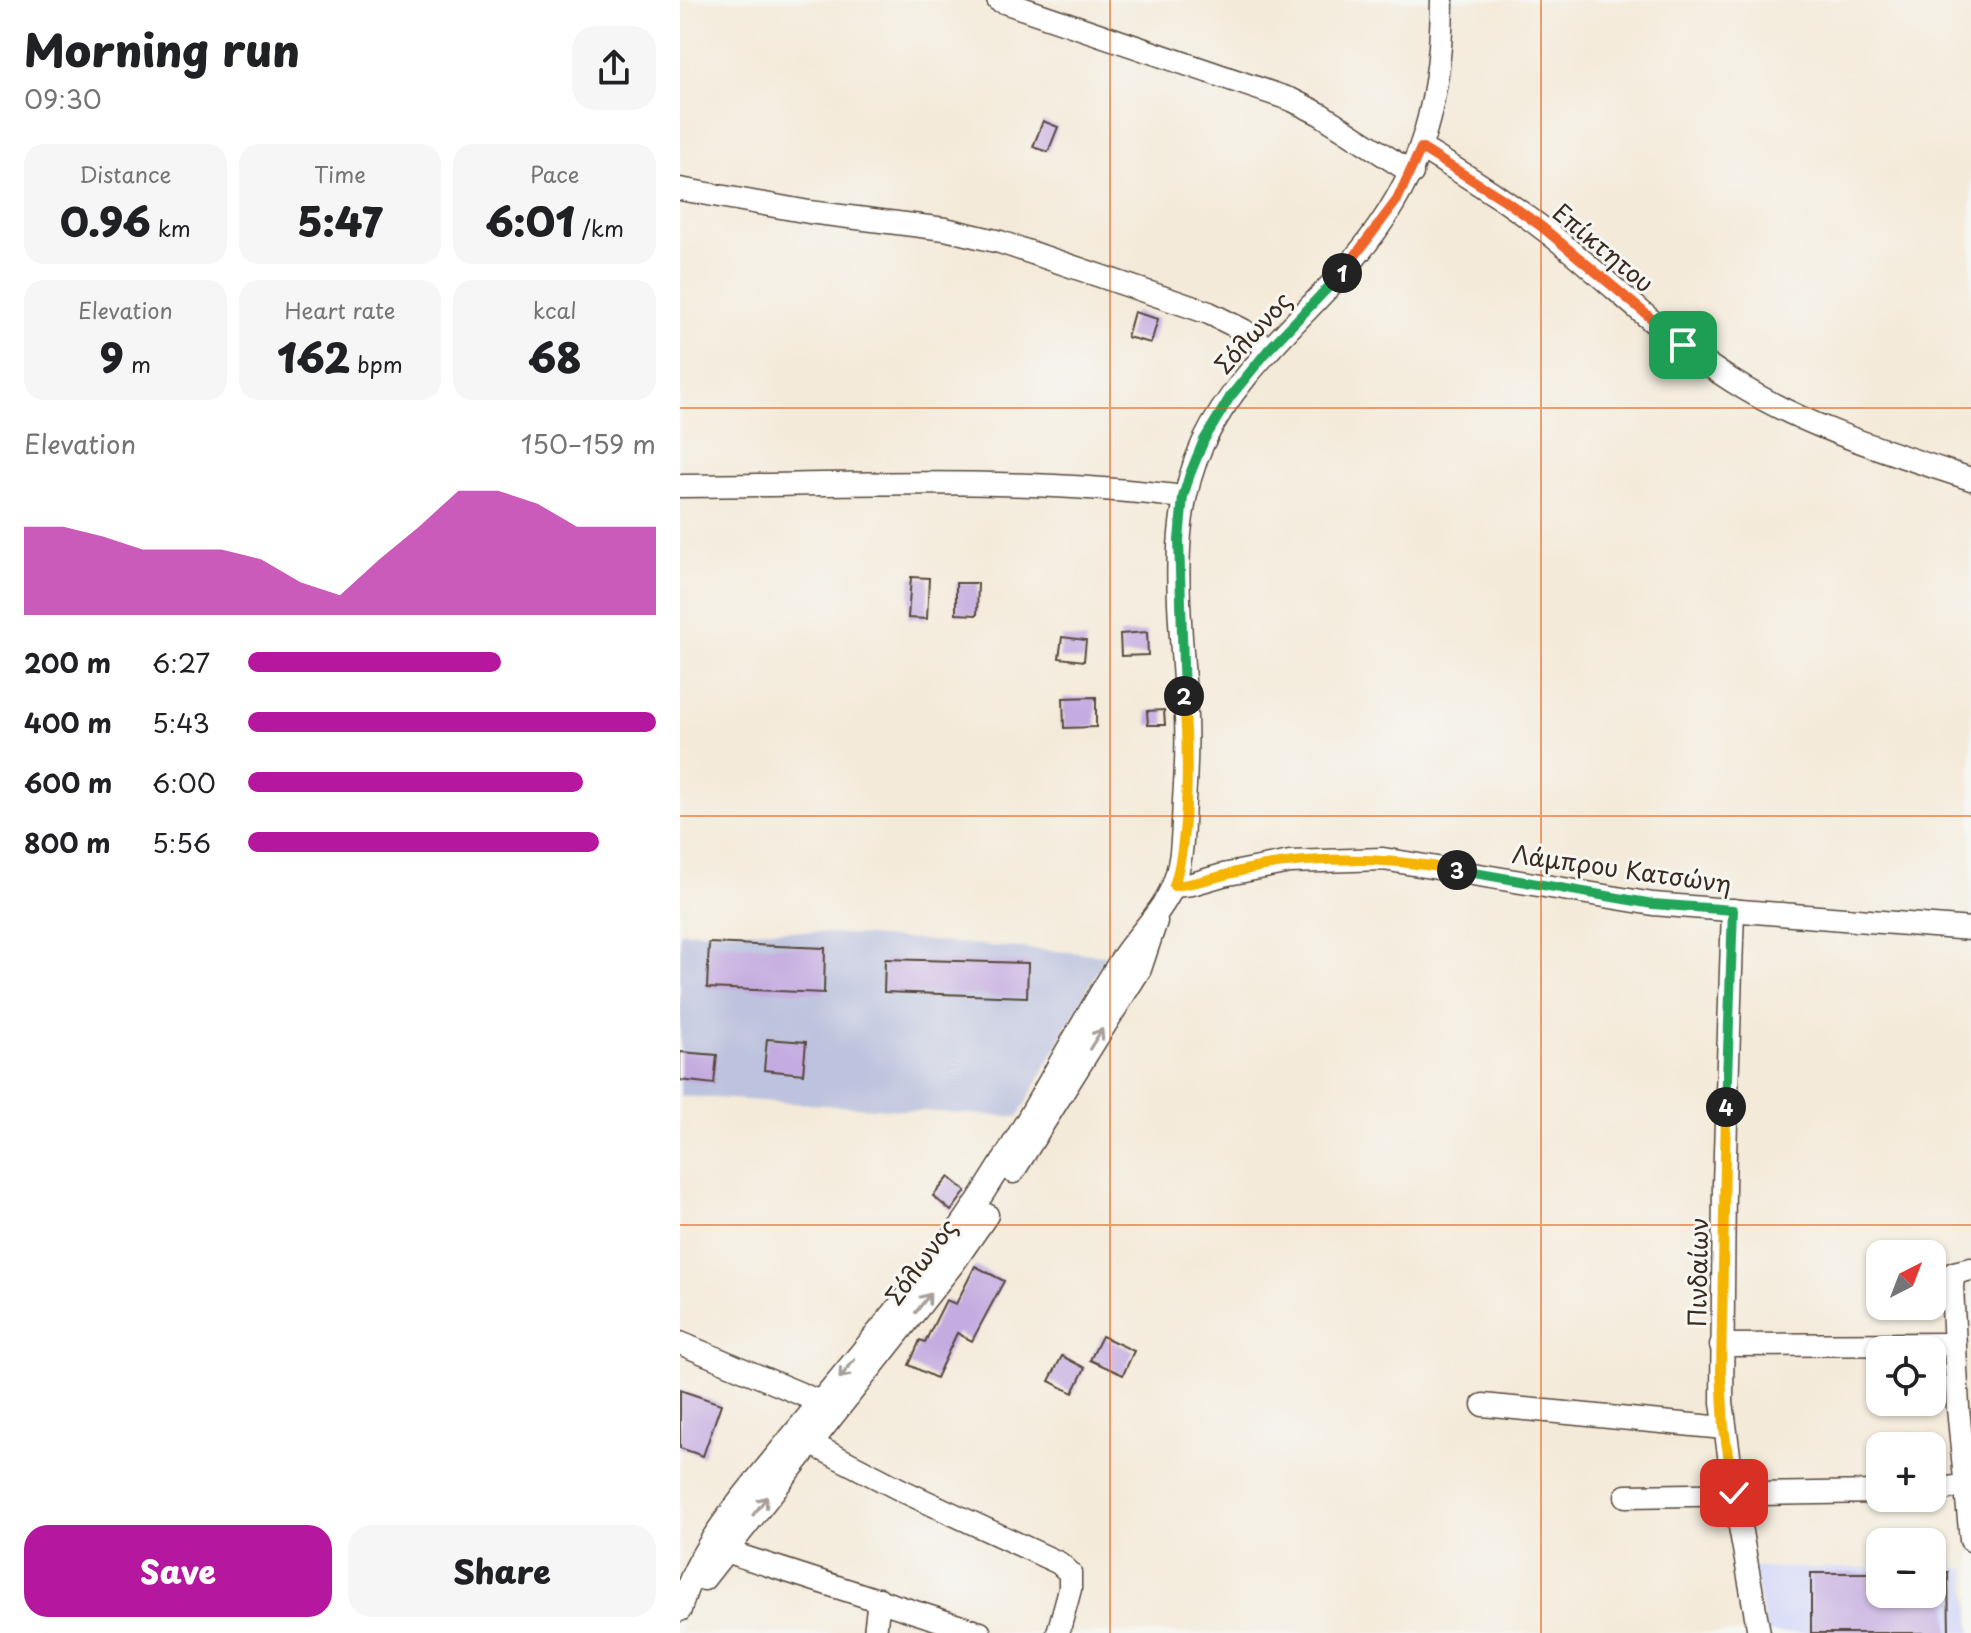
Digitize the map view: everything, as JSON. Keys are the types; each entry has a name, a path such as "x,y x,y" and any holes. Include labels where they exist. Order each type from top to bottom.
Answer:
{"street":[{"path":"998,0 1292,100 1320,114 1412,173"},
{"name":"Σόλωνος","path":"680,1612 687,1582 731,1512 936,1260 975,1207 1121,960 1159,912 1174,886 1182,847 1186,772 1179,555 1183,497 1204,440 1230,397 1269,349 1362,250 1393,207 1412,173 1439,72 1442,0"},
{"name":"Επίκτητου","path":"1421,148 1542,227 1650,320 1730,380 1765,401 1833,430 1971,479"},
{"path":"680,189 809,212 945,229 1000,242 1209,313 1243,330 1269,349"},
{"path":"680,486 876,484 1074,487 1183,497"},
{"name":"Λάμπρου Κατσώνη","path":"1174,886 1290,862 1368,858 1434,866 1653,904 1971,929"},
{"name":"Πινδαίων","path":"1733,910 1721,1345 1724,1428 1759,1633"},
{"name":"Σόλωνος","path":"680,1612 953,1264 1140,969 1159,912"},
{"path":"1971,1269 1957,1271 1952,1280 1953,1344 1969,1486 1971,1540"},
{"path":"680,1343 820,1402"},
{"path":"1721,1345 1953,1344"},
{"path":"1483,1405 1724,1428"},
{"path":"810,1443 903,1491 1059,1563 1070,1573 1070,1589 1058,1633"},
{"path":"1946,1488 1969,1486"},
{"path":"1626,1496 1866,1492"},
{"path":"725,1551 966,1630"},
{"path":"875,1633 879,1599"}],"shaded area":[{"path":"782,930 1106,955 1018,1117 680,1096 680,932"},
{"path":"1753,1568 1866,1568 1866,1608 1946,1608 1946,1568 1966,1568 1971,1633 1767,1633"}],"building":[{"path":"1043,121 1058,127 1048,152 1033,147"},
{"path":"1134,312 1158,319 1151,343 1127,337"},
{"path":"911,577 929,578 927,619 908,618"},
{"path":"956,583 978,583 977,615 956,614"},
{"path":"1147,632 1148,655 1121,656 1120,634"},
{"path":"1062,637 1086,640 1084,661 1059,658"},
{"path":"1096,697 1096,727 1064,728 1063,698"},
{"path":"1164,710 1165,725 1148,725 1147,711"},
{"path":"709,943 825,948 824,993 707,988"},
{"path":"885,959 1028,963 1027,997 884,992"},
{"path":"767,1039 806,1042 803,1074 764,1070"},
{"path":"680,1052 717,1055 714,1084 680,1080"},
{"path":"949,1177 966,1191 951,1211 933,1196"},
{"path":"975,1266 1004,1281 972,1341 957,1333 936,1378 909,1365 920,1340 925,1342 946,1300 956,1304"},
{"path":"1102,1336 1134,1351 1123,1375 1090,1360"},
{"path":"1062,1356 1085,1368 1073,1393 1049,1381"},
{"path":"680,1390 721,1404 703,1456 680,1448"},
{"path":"1948,1572 1949,1633 1811,1633 1811,1573 1866,1573 1866,1608 1946,1608"}],"route":[{"path":"1683,345 1542,227 1421,148 1405,187 1377,230 1338,278 1269,349 1230,397 1204,440 1190,474 1183,497 1179,540 1186,772 1182,847 1174,886 1290,862 1368,858 1434,866 1653,904 1733,910 1721,1372 1724,1428 1734,1493"}]}
